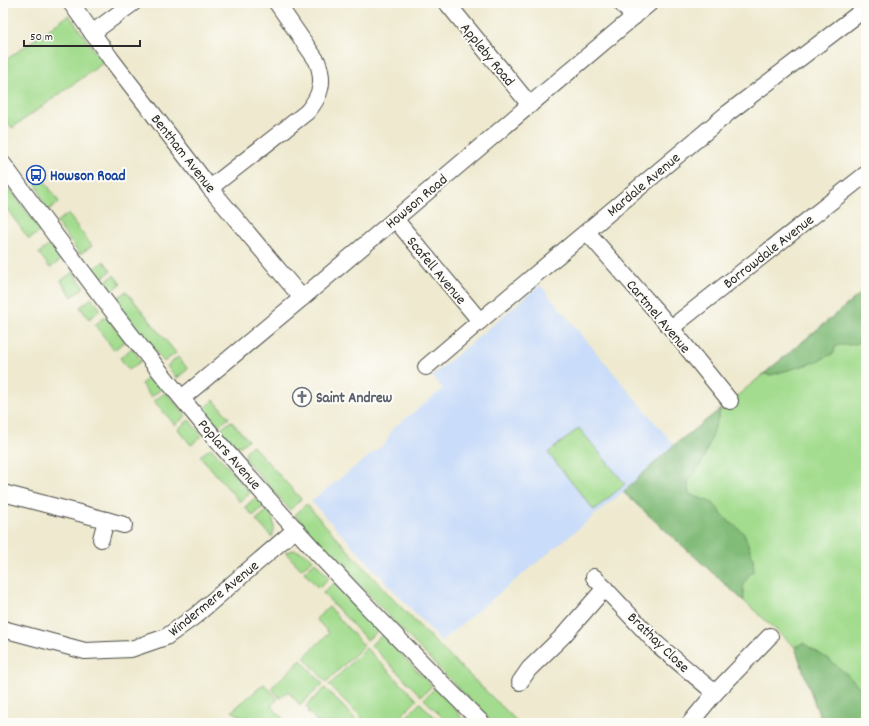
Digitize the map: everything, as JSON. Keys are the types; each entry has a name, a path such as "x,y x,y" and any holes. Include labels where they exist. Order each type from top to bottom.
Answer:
{"street":[{"name":"Bentham Avenue","path":"71,3 116,65 210,188 302,298"},
{"path":"92,33 133,3"},
{"path":"210,188 308,112 318,97 321,79 317,60 277,3"},
{"name":"Appleby Road","path":"447,3 530,105"},
{"path":"622,3 634,17"},
{"name":"Howson Road","path":"182,398 395,220 650,3"},
{"name":"Mardale Avenue","path":"426,367 728,113 866,8"},
{"name":"Poplars Avenue","path":"3,164 80,269 182,398 245,472 338,575 482,723"},
{"name":"Borrowdale Avenue","path":"671,328 866,174"},
{"name":"Scafell Avenue","path":"395,220 480,321"},
{"name":"Cartmel Avenue","path":"587,232 671,328 730,400"},
{"path":"3,493 124,525"},
{"path":"101,539 106,520"},
{"name":"Windermere Avenue","path":"3,629 85,651 131,648 166,637 195,616 296,529"},
{"name":"Brathay Close","path":"519,685 529,669 563,636 600,583 657,644 715,694"},
{"path":"690,723 715,694 772,637"}],"shaded area":[{"path":"540,285 674,445 623,492 441,641 311,501 386,443 392,429 443,389 432,376"}],"green space":[{"path":"69,15 103,63 12,128 3,115 3,62"},
{"path":"43,179 59,202 47,211 43,205 36,184"},
{"path":"11,190 41,231 29,239 3,204 3,195"},
{"path":"68,214 92,246 80,254 56,222"},
{"path":"51,244 62,259 50,268 39,253"},
{"path":"104,261 111,271 99,280 92,270"},
{"path":"73,272 84,287 72,297 61,281"},
{"path":"114,275 121,284 109,293 102,284"},
{"path":"866,289 866,723 823,723 795,647 623,492 674,445 731,401"},
{"path":"866,289 866,341 850,345 839,345 835,347 834,353 816,362 771,375 764,374"},
{"path":"126,291 176,353 164,362 115,300"},
{"path":"92,298 101,310 89,319 80,307"},
{"path":"106,316 125,341 114,350 95,325"},
{"path":"132,348 141,361 129,370 120,358"},
{"path":"178,357 188,369 177,378 167,366"},
{"path":"152,375 163,388 151,397 141,384"},
{"path":"166,392 186,416 175,425 154,401"},
{"path":"214,400 229,418 217,427 202,409"},
{"path":"721,409 701,464 688,482 689,494 713,503 724,517 744,533 753,558 754,570 744,584 744,601 623,492 674,445"},
{"path":"189,420 202,436 191,445 178,429"},
{"path":"231,421 248,440 241,446 233,445 220,430"},
{"path":"579,428 625,484 594,510 548,453"},
{"path":"252,445 301,499 290,510 245,459 246,451"},
{"path":"211,448 250,493 240,502 200,456"},
{"path":"256,497 264,506 253,516 245,507"},
{"path":"306,504 390,596 438,645 519,723 493,723 442,672 295,515"},
{"path":"268,510 274,523 272,537 256,520"},
{"path":"294,550 309,556 313,560 301,569 285,552"},
{"path":"315,562 329,578 318,588 304,572"},
{"path":"334,583 378,631 367,640 323,593"},
{"path":"329,607 364,646 326,682 304,657 329,633 316,619"},
{"path":"382,635 432,686 421,696 371,645"},
{"path":"803,643 828,659 848,675 861,689 866,704 866,723 823,723 795,647"},
{"path":"366,648 417,700 394,723 367,723 329,685"},
{"path":"301,660 323,684 300,705 288,691 280,698 271,688"},
{"path":"264,684 278,699 271,706 288,723 252,723 232,711"},
{"path":"325,688 359,723 315,723 317,721 308,712 309,710 306,706"},
{"path":"435,688 452,705 465,723 448,723 424,699"},
{"path":"420,703 441,723 400,723"}],"place":[{"name":"Howson Road","path":"36,175"},
{"name":"Saint Andrew","path":"302,397"}]}
